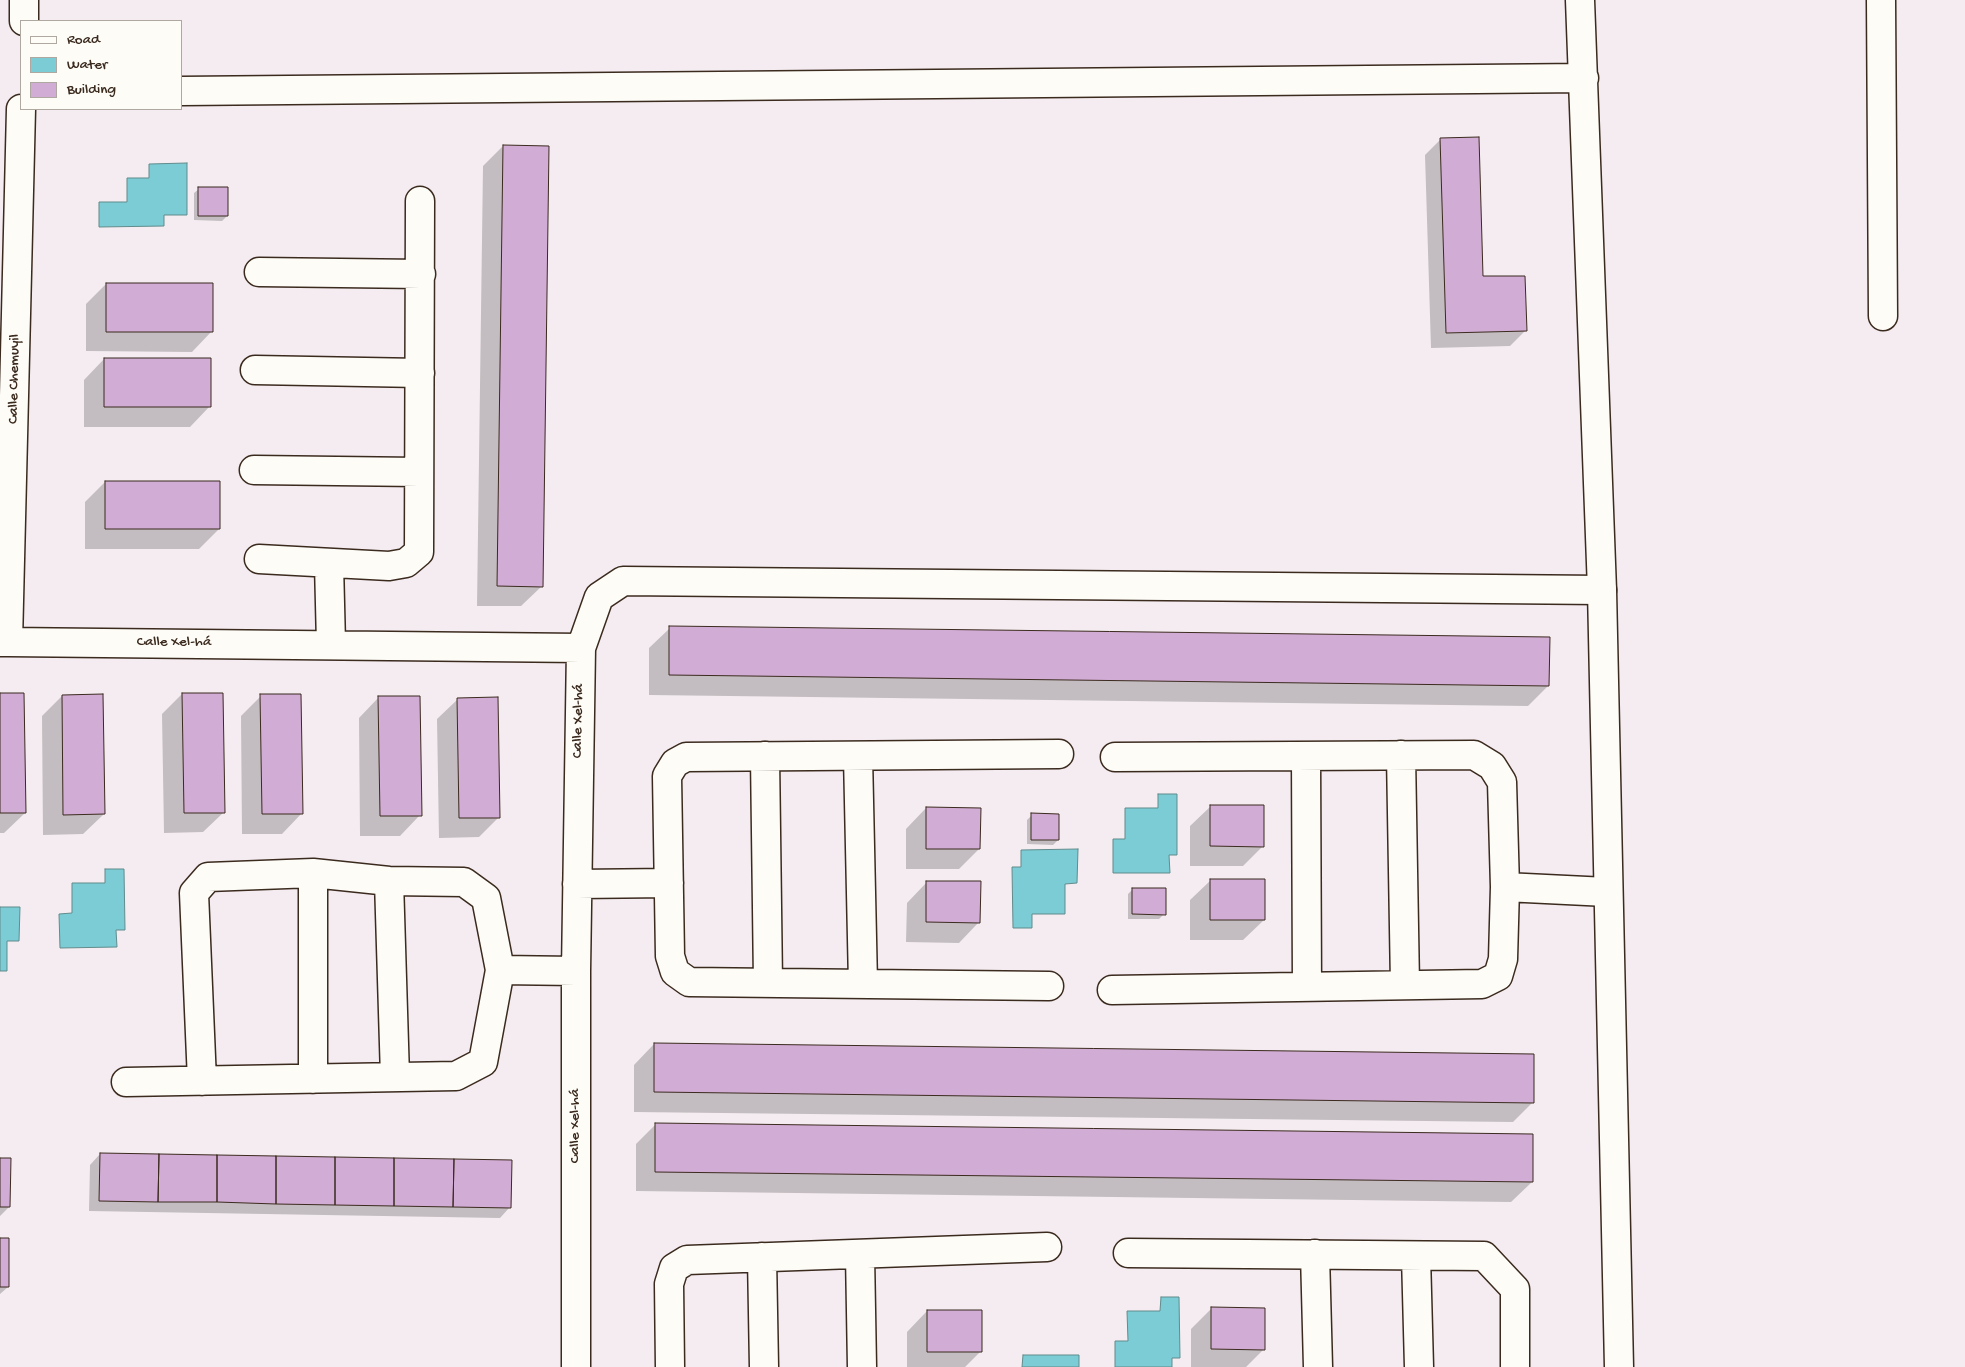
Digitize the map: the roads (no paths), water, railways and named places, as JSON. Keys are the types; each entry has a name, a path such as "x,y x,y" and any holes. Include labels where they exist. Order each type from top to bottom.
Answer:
{"street":[{"path":"24,0 24,20"},
{"path":"1580,0 1602,590 1607,892 1619,1367"},
{"path":"1881,0 1883,316"},
{"path":"182,91 1584,78"},
{"name":"Calle Chemuyil","path":"4,642 21,110"},
{"path":"259,559 389,566 406,563 419,552 420,201"},
{"path":"259,272 420,274"},
{"path":"255,370 420,373"},
{"path":"254,470 420,472"},
{"path":"329,564 331,644"},
{"path":"581,648 599,597 623,580 1602,590"},
{"name":"Calle Xel-há","path":"4,642 581,648 576,971 576,1367"},
{"path":"1049,986 690,982 676,972 670,956 667,776 675,763 686,757 1059,754"},
{"path":"1112,990 1482,984 1498,976 1503,959 1504,887 1502,782 1492,766 1474,754 1115,757"},
{"path":"1401,755 1405,985"},
{"path":"765,756 768,983"},
{"path":"858,756 863,984"},
{"path":"1306,756 1307,987"},
{"path":"313,873 314,1079"},
{"path":"126,1082 456,1076 483,1062 500,970 486,898 464,882 389,881 313,873 208,877 194,893 202,1080"},
{"path":"389,881 395,1077"},
{"path":"577,884 669,883"},
{"path":"1504,887 1607,892"},
{"path":"500,970 576,971"},
{"path":"670,1367 669,1284 674,1268 687,1260 1047,1247"},
{"path":"1128,1253 1484,1256 1514,1289 1515,1367"},
{"path":"860,1254 862,1367"},
{"path":"1315,1254 1318,1367"},
{"path":"1416,1256 1419,1367"},
{"path":"762,1257 764,1367"}],"water":[{"path":"187,163 187,215 164,215 164,226 99,227 99,202 127,202 127,178 149,178 149,164"},
{"path":"1158,794 1177,794 1177,855 1169,855 1170,873 1113,873 1113,839 1125,839 1125,808 1158,808"},
{"path":"1078,849 1077,883 1065,884 1065,914 1032,914 1032,928 1013,928 1012,867 1021,867 1021,850"},
{"path":"105,869 124,869 125,930 116,930 117,947 60,948 59,914 72,913 72,883 105,883"},
{"path":"0,907 20,907 19,941 7,941 7,971 0,971"},
{"path":"1161,1297 1179,1297 1180,1358 1172,1358 1172,1367 1115,1367 1115,1341 1128,1341 1127,1311 1160,1311"},
{"path":"1023,1355 1079,1355 1079,1367 1022,1367"}]}
